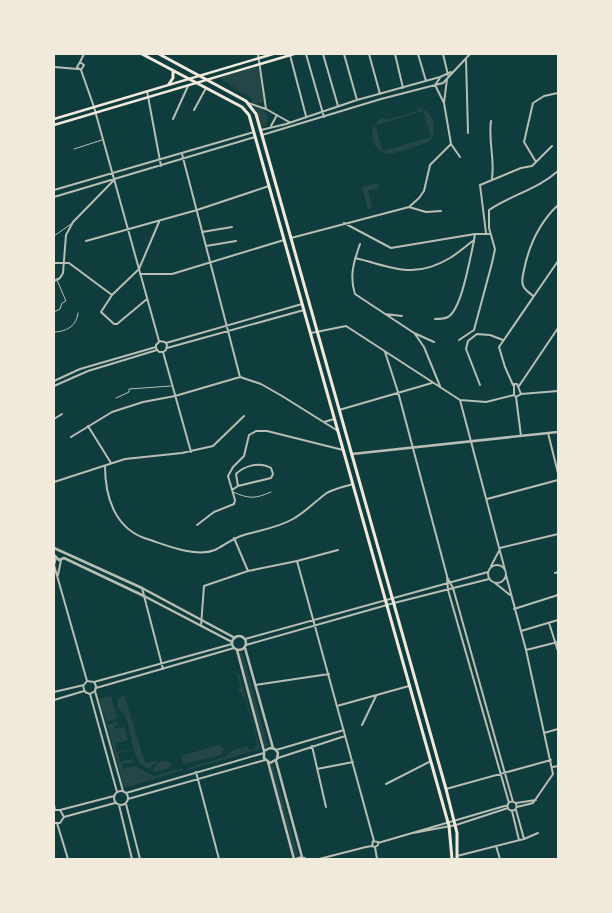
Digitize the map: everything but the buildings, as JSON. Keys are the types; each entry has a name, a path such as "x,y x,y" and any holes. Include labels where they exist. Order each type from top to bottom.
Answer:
{"main road":[{"path":"142,54 245,108 248,113 448,822 452,859"},
{"path":"159,54 248,103 255,111 455,820 457,858"},
{"path":"273,54 54,119 55,125 188,86 258,63 294,54"},
{"path":"169,84 173,78 173,71"},
{"path":"254,132 261,130"},
{"path":"256,137 262,135"},
{"path":"341,443 346,452 352,454"}],"street":[{"path":"71,68 80,62 84,54"},
{"path":"258,54 257,58 266,108"},
{"path":"306,54 324,117"},
{"path":"323,54 338,106"},
{"path":"344,54 357,100"},
{"path":"369,54 380,94"},
{"path":"395,54 403,88"},
{"path":"418,54 426,81"},
{"path":"442,54 448,75"},
{"path":"262,135 435,85 443,84 470,54"},
{"path":"290,55 306,116"},
{"path":"466,59 468,133"},
{"path":"80,62 84,66 80,70"},
{"path":"77,64 94,108 160,342"},
{"path":"54,67 80,70"},
{"path":"261,130 271,126 286,124 357,100 448,75 456,70"},
{"path":"435,85 440,77"},
{"path":"444,103 447,90 447,78"},
{"path":"435,85 444,103 451,144 460,157"},
{"path":"173,119 188,86"},
{"path":"194,110 206,88"},
{"path":"147,91 161,166"},
{"path":"536,162 524,142 533,103 544,96 558,93"},
{"path":"248,103 266,108 289,122"},
{"path":"271,126 277,115"},
{"path":"284,120 286,124 285,128"},
{"path":"491,121 490,136 494,162 492,178"},
{"path":"54,190 254,132"},
{"path":"54,197 256,137"},
{"path":"291,238 409,207 419,198 424,190 430,165 451,144"},
{"path":"486,234 480,185 492,178 506,175 521,168 529,168 552,146"},
{"path":"182,154 228,326 240,377"},
{"path":"459,340 474,330 492,263 495,249 489,228 489,210 526,190 545,183 558,171"},
{"path":"54,281 57,280 63,273 66,235 73,222 114,179"},
{"path":"86,241 197,210 269,186"},
{"path":"533,296 523,288 522,283 526,260 535,234 547,215 558,205"},
{"path":"409,207 426,212 441,211"},
{"path":"147,299 115,324 101,312 112,295 139,269 159,221"},
{"path":"344,223 391,248 475,234 490,234"},
{"path":"202,232 232,227"},
{"path":"435,319 448,317 454,307 467,278 475,234"},
{"path":"140,274 172,274 284,240"},
{"path":"355,258 402,270 419,270 431,268 451,258 474,240"},
{"path":"206,246 236,241"},
{"path":"360,244 355,258 352,282 355,294 414,333 434,342"},
{"path":"521,436 516,397 514,395 513,385 500,356 499,347 558,261"},
{"path":"54,263 69,263 112,295"},
{"path":"160,342 166,343 302,304"},
{"path":"163,352 167,348 304,310"},
{"path":"385,314 402,316"},
{"path":"310,334 346,326 460,400 486,402 514,395"},
{"path":"521,394 519,386 558,328"},
{"path":"474,330 477,334"},
{"path":"414,333 424,347 440,387"},
{"path":"480,385 466,349 468,341 477,334 490,335 503,340"},
{"path":"54,381 80,368 156,347 160,342"},
{"path":"166,343 167,348"},
{"path":"54,386 88,371 157,350 163,352"},
{"path":"163,352 191,452"},
{"path":"385,352 398,392 447,576 448,590 508,806 512,811 519,840"},
{"path":"71,437 103,417 125,408 175,396 240,377 261,384 338,431"},
{"path":"425,377 425,384"},
{"path":"339,410 425,384 433,383"},
{"path":"513,385 517,384 519,386"},
{"path":"516,397 521,394 558,391"},
{"path":"460,400 487,498 510,595 526,650 553,767 553,774 537,799 530,805 517,807"},
{"path":"54,419 62,414"},
{"path":"54,482 138,456 191,452 214,445 244,416"},
{"path":"324,422 334,419"},
{"path":"88,426 111,464"},
{"path":"196,525 214,512 234,504 229,481 230,472 244,456 249,435 256,431 282,434 343,450"},
{"path":"352,454 558,432"},
{"path":"548,433 558,473"},
{"path":"232,491 238,486 269,479 272,476 271,468 262,465 245,467 236,474 238,486"},
{"path":"105,466 105,479 110,504 122,524 143,538 170,547 198,552 215,550 234,538 278,526 304,512 325,494 352,484"},
{"path":"487,498 558,480"},
{"path":"489,579 488,572 500,549 558,534"},
{"path":"234,538 248,571"},
{"path":"54,548 142,588 234,638 239,636 244,639 488,572"},
{"path":"202,626 204,586 248,571 338,550"},
{"path":"62,551 56,552 54,565 87,681"},
{"path":"58,576 62,559 62,551"},
{"path":"55,556 144,596 232,643 234,648 237,650 266,761 295,859 302,857 306,859"},
{"path":"295,561 316,626 345,735 354,762 374,840 372,846"},
{"path":"490,567 500,565 505,570"},
{"path":"494,582 503,581 506,575"},
{"path":"447,576 453,588 513,802"},
{"path":"237,650 245,646 394,603 489,579 510,595"},
{"path":"142,588 163,669"},
{"path":"514,608 558,595"},
{"path":"521,631 558,620"},
{"path":"549,623 557,642 558,651"},
{"path":"232,643 234,638"},
{"path":"244,639 255,684 275,749 302,857"},
{"path":"526,650 557,642"},
{"path":"87,681 94,682 232,643"},
{"path":"90,694 96,689 234,648"},
{"path":"255,684 329,674"},
{"path":"54,692 84,684 87,681"},
{"path":"94,682 128,799 126,804 140,859"},
{"path":"84,684 84,691"},
{"path":"337,706 409,686"},
{"path":"54,700 84,691 90,694 117,792"},
{"path":"362,725 376,696"},
{"path":"544,733 558,729"},
{"path":"117,792 125,792 196,772 264,752 268,748 275,749 344,730"},
{"path":"128,799 277,759 345,735"},
{"path":"312,746 326,806"},
{"path":"446,789 552,760"},
{"path":"386,784 431,761"},
{"path":"317,769 354,762"},
{"path":"553,767 558,766"},
{"path":"196,772 219,859"},
{"path":"54,804 55,810 60,810 114,796 117,792"},
{"path":"114,796 115,803"},
{"path":"513,802 516,803 537,799"},
{"path":"404,835 456,825 508,806 513,802"},
{"path":"54,822 57,823 62,821 64,817 115,803 119,805 126,804"},
{"path":"516,803 516,810 524,839"},
{"path":"119,805 132,859"},
{"path":"376,859 375,847 378,843 508,806"},
{"path":"60,810 64,817"},
{"path":"512,811 516,810"},
{"path":"57,823 68,859"},
{"path":"457,858 524,839 538,833"},
{"path":"127,839 134,837"},
{"path":"374,840 378,843"},
{"path":"319,859 372,846 375,847"},
{"path":"496,846 500,859"}],"lane":[{"path":"74,149 103,140"},
{"path":"54,236 73,222"},
{"path":"54,312 60,309 62,304 66,301 57,280"},
{"path":"54,332 65,331 73,325 77,320 78,313"},
{"path":"116,398 129,392 129,389 172,386"},
{"path":"232,491 246,498 260,497 271,492"}],"shaded area":[{"path":"255,67 259,70 263,101 262,103 258,102 258,105 266,112 268,121 265,126 262,126 251,98 234,89 234,87 219,78"},
{"path":"418,108 428,113 431,117 434,132 429,142 392,154 385,153 379,150 375,145 372,133 375,125 378,121 384,117 385,120 418,111","holes":["423,111 431,137 383,151 375,125"]},
{"path":"378,183 380,188 368,191 372,208 368,209 362,187"},
{"path":"242,652 268,746 265,747 239,653"},
{"path":"237,674 239,674 260,749 188,770 188,768 225,757 231,751 247,746 250,750 256,749 255,746 257,745 255,735 252,736 255,734 244,696 242,697 241,692 236,690 241,688"},
{"path":"111,696 117,718 106,722 99,699"},
{"path":"123,696 125,697 145,763 159,760 149,768 143,766 135,754 127,720 118,708 117,700"},
{"path":"117,722 118,725 114,726 115,729 124,727 128,740 115,744 117,752 130,749 131,752 129,750 118,754 120,762 133,759 134,762 122,764 123,769 136,766 153,776 180,769 183,770 124,788 107,725"},
{"path":"219,745 224,749 221,755 183,764 181,758 184,755"},
{"path":"163,761 171,763 172,767 155,772 153,769 157,763"},
{"path":"273,765 298,855 295,855 270,766"}]}
